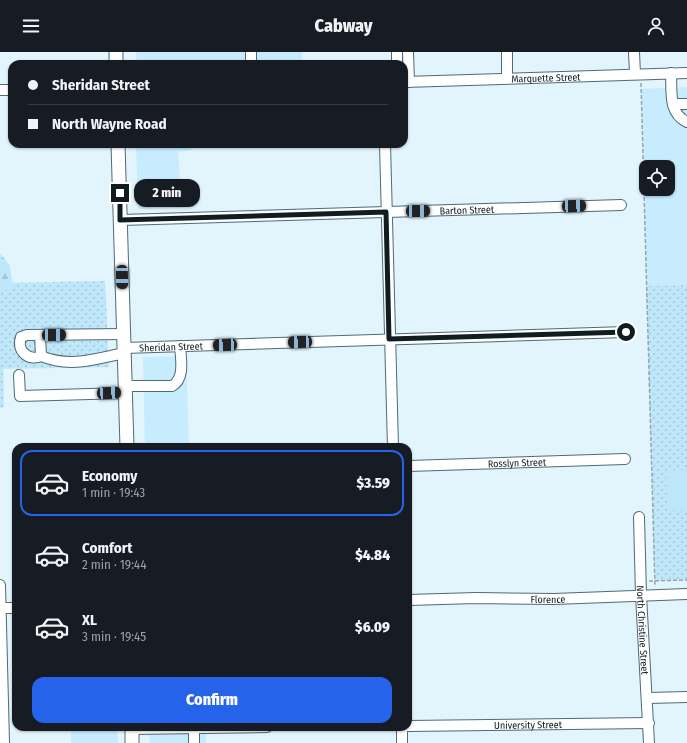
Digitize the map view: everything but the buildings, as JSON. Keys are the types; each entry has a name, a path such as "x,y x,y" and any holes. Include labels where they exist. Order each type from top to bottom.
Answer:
{"main road":[{"path":"118,148 127,443"},
{"path":"132,731 132,743"}],"street":[{"path":"507,52 507,78"},
{"path":"634,52 638,78"},
{"name":"Marquette Street","path":"408,82 507,78 638,78 671,73 687,73"},
{"path":"671,73 674,111 679,118 687,122"},
{"path":"673,104 687,104"},
{"path":"385,148 392,443"},
{"name":"Barton Street","path":"120,220 622,205"},
{"name":"Sheridan Street","path":"40,335 21,337 19,342 20,348 26,356 31,358 41,356 52,360 67,362 91,361 124,351 180,346 626,332"},
{"path":"41,356 40,335 124,334"},
{"path":"19,375 20,396 172,386 180,379 180,346"},
{"name":"Rosslyn Street","path":"412,466 625,459"},
{"name":"North Christine Street","path":"639,517 640,581 648,698 649,743"},
{"path":"0,586 4,743"},
{"name":"Florence","path":"412,600 687,594"},
{"path":"0,608 12,608"},
{"path":"648,698 687,697"},
{"name":"University Street","path":"412,726 649,723"},
{"path":"194,731 194,743"},
{"path":"402,731 402,743"}],"path":[{"path":"638,78 655,588"},
{"path":"640,581 687,580"}],"shaded area":[{"path":"136,52 302,52 302,60 137,60"},
{"path":"687,87 687,285 646,286 644,196 675,196 675,160 643,160 641,89"},
{"path":"136,148 192,148 192,150 178,152 182,208 138,209"},
{"path":"186,356 189,443 145,443 143,357"},
{"path":"71,731 117,731 118,743 71,743"},
{"path":"206,733 206,743 150,743 149,734"}],"green space":[{"path":"0,253 10,266 13,287 0,293"},
{"path":"105,281 109,367 3,369 4,407 0,408 0,283"},
{"path":"687,285 687,580 655,581 646,286"},
{"path":"666,470 687,470 687,510 667,510"}],"route":[{"path":"120,193 120,220 386,212 389,339 626,332"}]}
